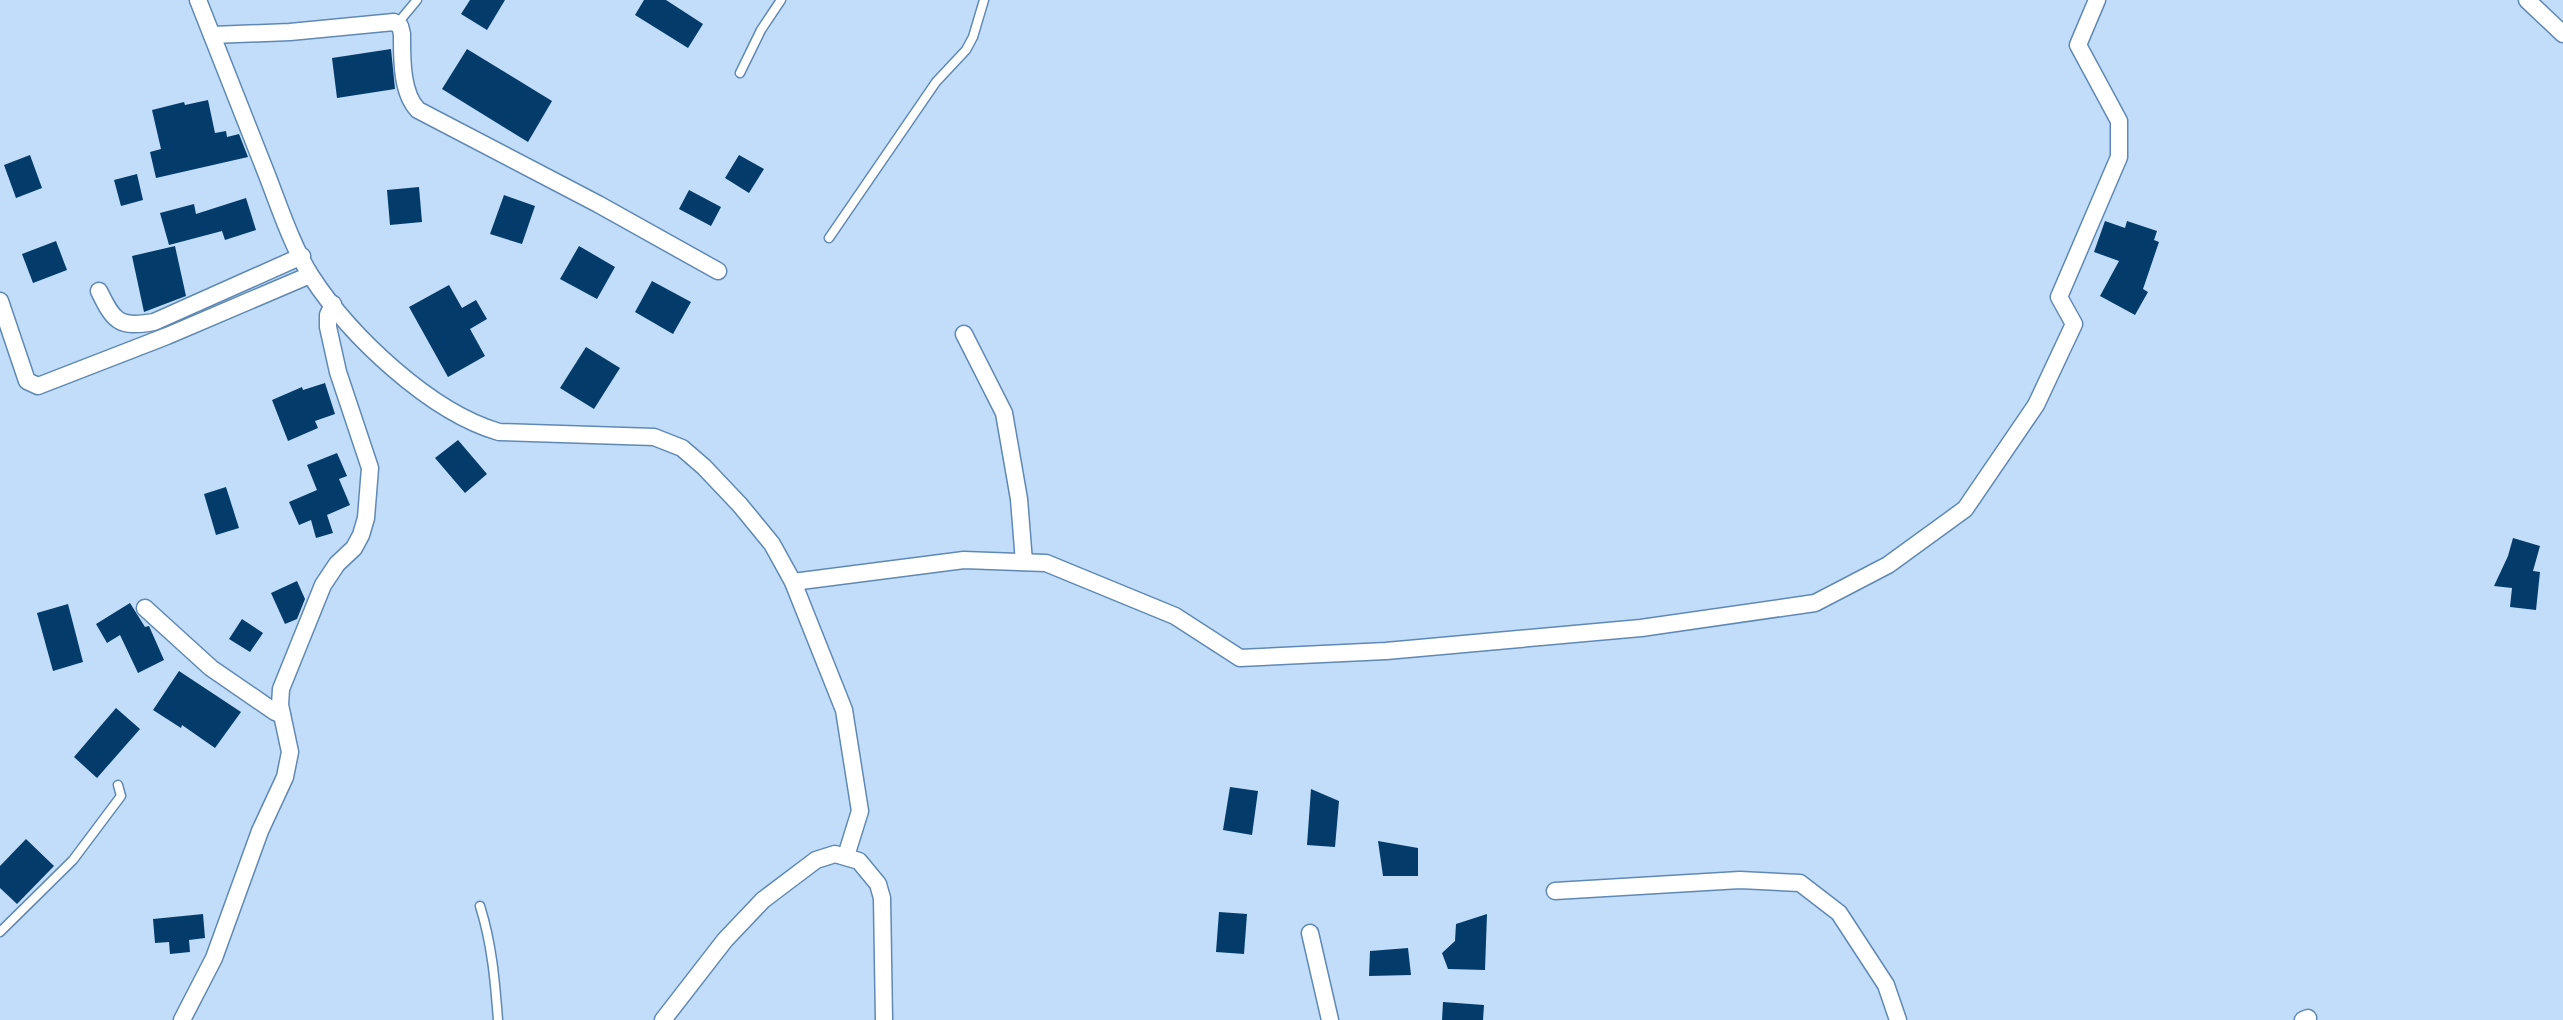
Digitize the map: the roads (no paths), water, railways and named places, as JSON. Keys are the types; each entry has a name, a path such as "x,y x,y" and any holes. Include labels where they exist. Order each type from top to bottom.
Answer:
{"street":[{"path":"198,0 281,212 310,275 360,337 445,408 475,425 499,432 654,437 682,448 740,505 772,544 793,582 844,710 860,811 846,856"},
{"path":"793,582 964,560 1046,563 1175,616 1240,658 1386,651 1657,626 1815,603 1888,565 1965,509 2036,405 2074,324 2059,297 2119,157 2119,121 2078,45 2097,0"},
{"path":"2527,0 2563,34"},
{"path":"212,35 347,28 386,21 397,24 402,34 408,93 418,110 718,271"},
{"path":"99,291 116,320 132,326 154,322 302,256"},
{"path":"0,301 27,381 38,386 310,275"},
{"path":"182,1020 214,958 260,831 285,777 290,752 279,697 281,689 323,585 337,564 354,548 366,518 370,468 338,372 328,327 328,315 333,304"},
{"path":"964,334 1004,413 1019,499 1024,562"},
{"path":"145,608 211,668 282,715"},
{"path":"663,1020 725,940 763,900 816,860 835,854 859,861 878,884 882,898 884,1020"},
{"path":"1555,891 1740,880 1800,883 1839,913 1886,985 1898,1020"},
{"path":"1310,933 1330,1020"}],"lane":[{"path":"397,24 417,0"},
{"path":"740,73 761,30 781,0"},
{"path":"829,238 936,82 966,50 984,0"},
{"path":"0,932 73,860 121,796 118,785"},
{"path":"480,906 493,962 498,1020"}]}
